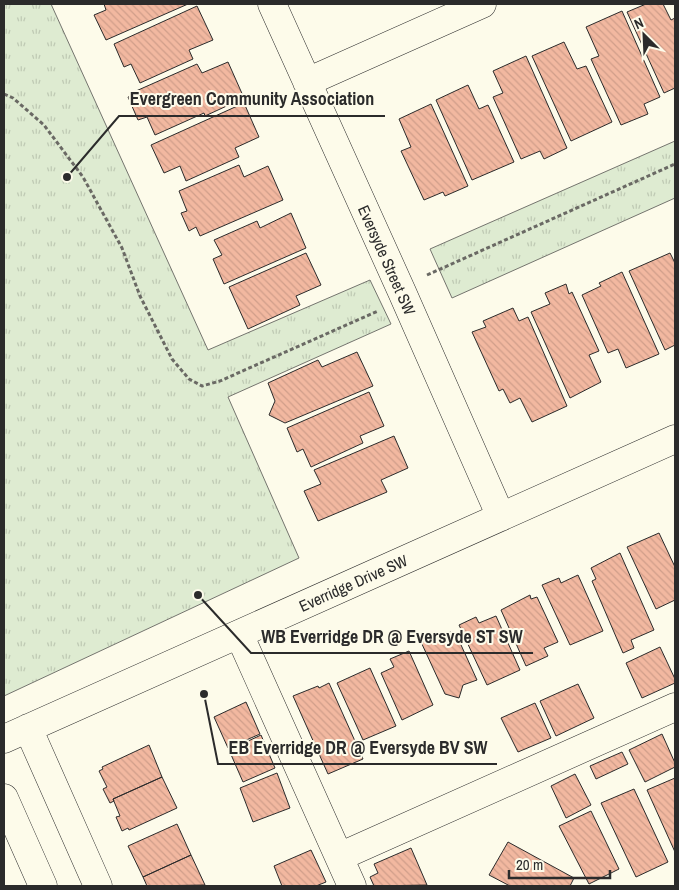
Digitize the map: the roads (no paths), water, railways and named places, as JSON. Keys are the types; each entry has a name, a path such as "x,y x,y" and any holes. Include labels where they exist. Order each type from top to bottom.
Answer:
{"street":[{"name":"Eversyde Street SW","path":"272,4 501,517"},
{"path":"307,82 482,4"},
{"name":"Everridge Drive SW","path":"16,734 675,439"},
{"path":"239,634 352,886"},
{"path":"339,857 675,707"},
{"path":"16,734 98,886"},
{"path":"4,798 43,886"}],"place":[{"name":"Evergreen Community Association","path":"67,177"},
{"name":"WB Everridge DR @ Eversyde ST SW","path":"198,595"},
{"name":"EB Everridge DR @ Eversyde BV SW","path":"204,694"}]}
